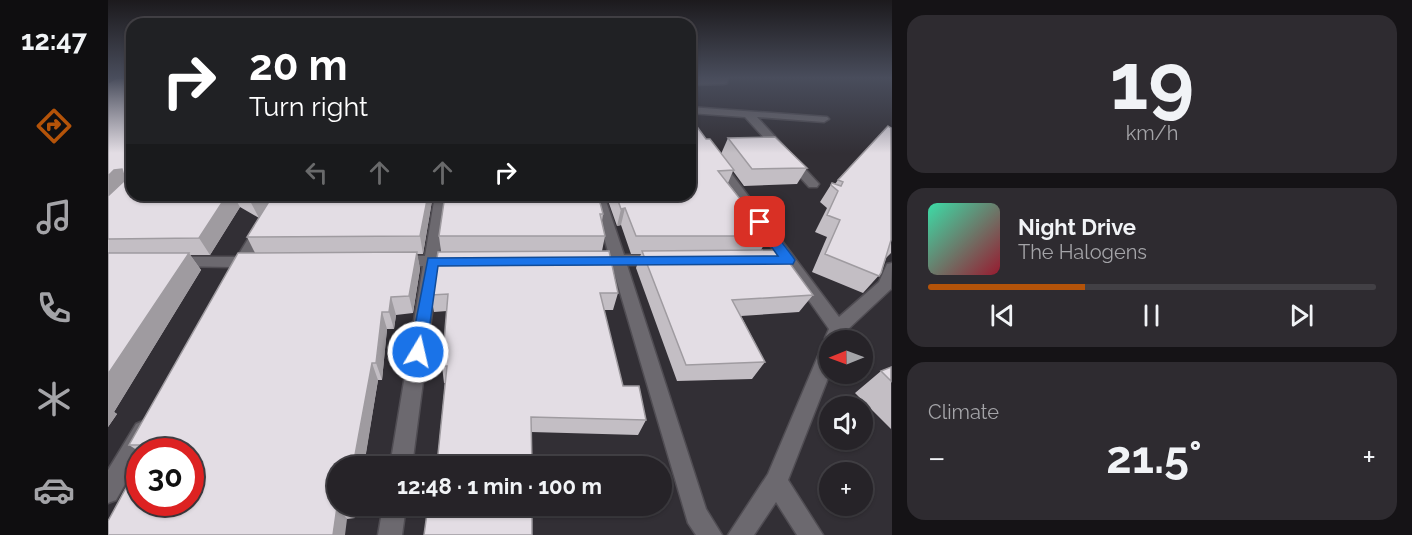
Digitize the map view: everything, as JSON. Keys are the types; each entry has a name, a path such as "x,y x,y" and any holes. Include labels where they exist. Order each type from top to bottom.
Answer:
{"street":[{"path":"696,110 824,119"},
{"path":"748,114 813,184"},
{"path":"711,153 788,260 832,330"},
{"path":"230,282 278,201"},
{"path":"403,456 440,201"},
{"path":"600,201 696,515 710,535"},
{"path":"571,260 675,260"},
{"path":"765,260 788,260"},
{"path":"385,261 467,261"},
{"path":"164,262 266,262"},
{"path":"840,330 888,287 891,268"},
{"path":"740,535 776,482 819,376"},
{"path":"108,492 154,412"},
{"path":"776,482 811,535"},
{"path":"390,535 393,516"}],"building":[{"path":"108,103 126,103 126,201 223,201 199,238 108,239 108,196 125,180 122,169 114,170 108,176"},
{"path":"696,125 734,170 718,171 769,236 636,236 625,208 621,209 618,201 696,201"},
{"path":"888,126 891,128 891,240 879,276 825,254 840,220 827,215 838,191 831,185 832,183 841,186 843,182 838,180"},
{"path":"775,137 807,168 752,169 728,138"},
{"path":"269,201 427,201 420,236 247,237"},
{"path":"444,201 600,201 605,236 439,236"},
{"path":"780,250 813,295 732,300 765,362 686,365 642,251"},
{"path":"609,251 618,293 600,293 623,386 639,386 646,420 531,417 532,456 438,456 447,366 442,366 448,294 431,295 438,252"},
{"path":"417,252 409,296 391,297 389,312 382,312 376,363 372,363 355,456 327,456 327,516 336,516 333,535 108,535 108,521 126,488 126,516 204,516 204,438 133,438 238,253"},
{"path":"108,253 189,253 108,374"},
{"path":"891,367 891,381 881,371"},
{"path":"427,516 532,516 532,535 424,535"}],"route":[{"path":"418,352 432,261 788,260 760,222"}]}
